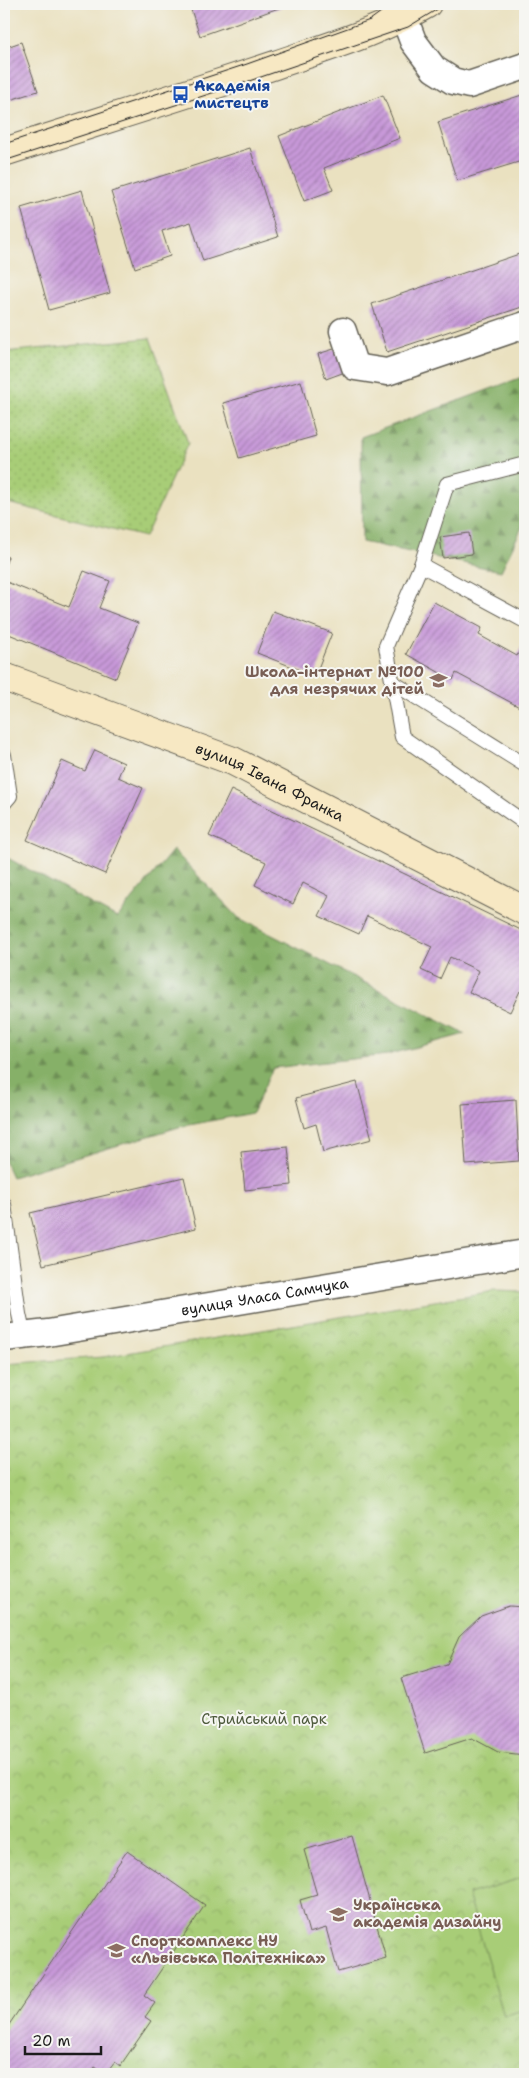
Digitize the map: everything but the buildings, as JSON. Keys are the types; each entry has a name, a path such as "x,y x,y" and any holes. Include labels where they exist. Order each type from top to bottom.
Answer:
{"main road":[{"path":"4,152 250,73 370,32 386,17 408,8"},
{"name":"вулиця Івана Франка","path":"4,677 233,762 525,911"}],"street":[{"path":"408,8 413,41 434,69 453,81 469,85 525,66"},
{"path":"343,331 355,367 387,372 525,325"},
{"name":"вулиця Уласа Самчука","path":"14,1337 525,1254"}],"lane":[{"path":"525,464 447,484 421,565 386,646 402,737 525,824"},
{"path":"421,565 525,621"},
{"path":"392,682 525,765"},
{"path":"4,754 10,796 4,803"},
{"path":"4,1204 18,1314 14,1337"}],"green space":[{"path":"150,338 188,443 145,537 4,502 4,352"},
{"path":"525,376 525,521 501,571 362,542 361,437"},
{"path":"173,850 239,918 465,1034 387,1055 273,1068 252,1113 179,1127 12,1177 4,1160 4,856 117,918"},
{"name":"Стрийський парк","path":"494,1291 525,1292 525,2074 4,2074 4,1364 103,1357"},
{"path":"525,1877 525,2009 504,2016 468,1894"}],"tram line":[{"path":"4,144 247,64 370,20 392,4"},
{"path":"4,161 408,27 446,4"}],"place":[{"name":"Академія мистецтв","path":"180,95"},
{"name":"Школа-інтернат №100 для незрячих дітей","path":"438,681"},
{"name":"Українська академія дизайну","path":"339,1914"},
{"name":"Спорткомплекс НУ «Львівська Політехніка»","path":"117,1950"}]}
